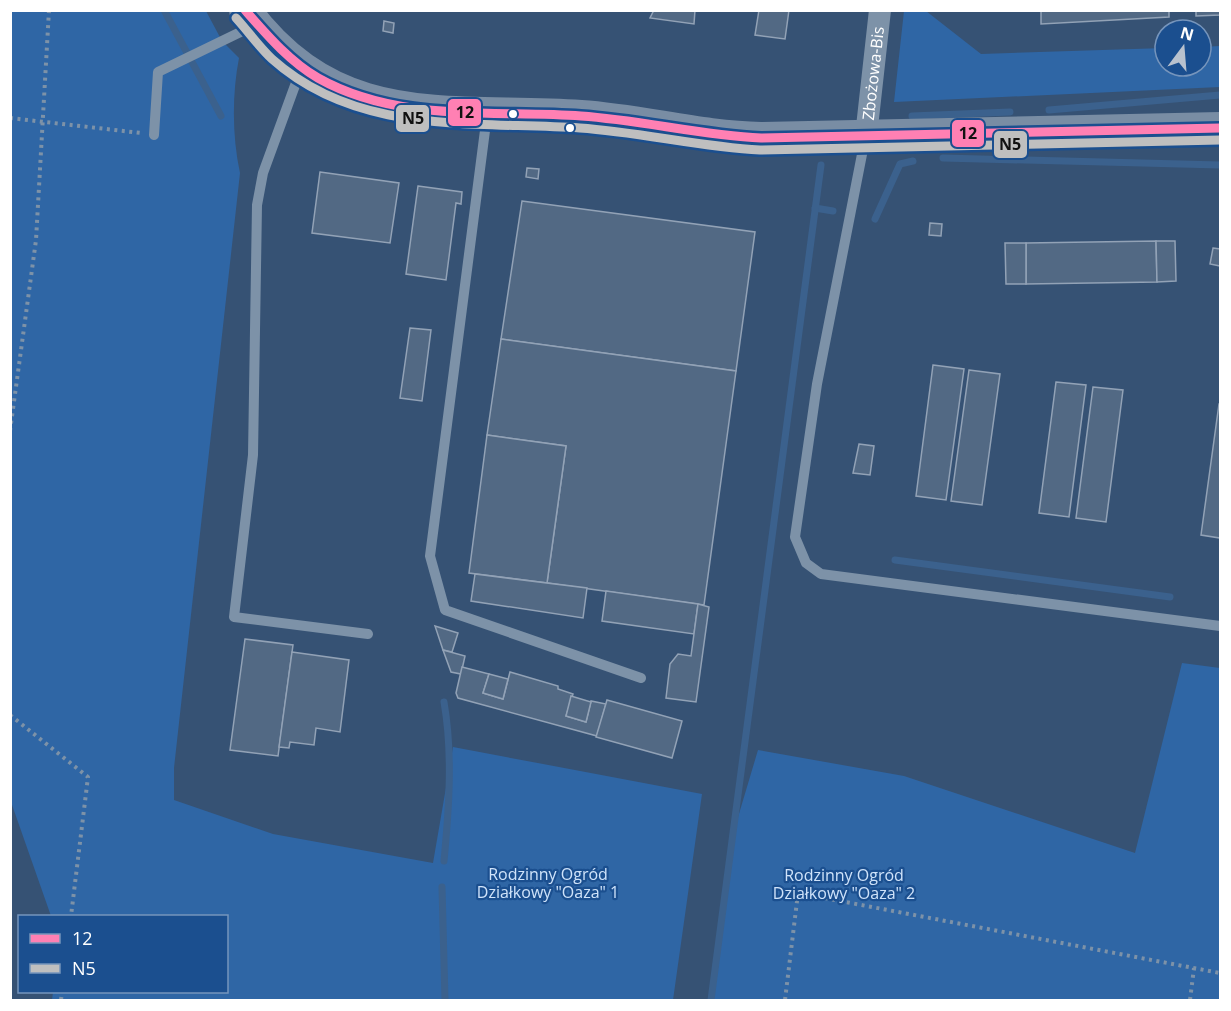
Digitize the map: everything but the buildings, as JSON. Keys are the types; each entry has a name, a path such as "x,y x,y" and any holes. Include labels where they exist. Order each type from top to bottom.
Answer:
{"street":[{"name":"Zbożowa-Bis","path":"866,136 880,10"},
{"path":"250,18 301,69 336,88 380,103 410,110 600,117 736,137 1221,128"}],"lane":[{"path":"154,135 158,72 194,54 250,18"},
{"path":"301,69 263,173 257,205 253,455 234,617 368,634"},
{"path":"488,113 430,556 445,610 641,678"},
{"path":"866,136 817,384 795,537 806,563 821,574 1221,626"}],"path":[{"path":"10,431 36,240 48,10"},
{"path":"10,118 154,135"},
{"path":"10,715 88,777 71,915"},
{"path":"785,1000 798,893 1221,973"},
{"path":"1190,1000 1194,968"}],"green space":[{"name":"Rodzinny Ogród Działkowy \"Oaza\" 1","path":"10,11 206,11 222,41 239,58 234,115 235,144 240,173 174,768 174,800 273,834 433,863 453,747 702,794 673,1000 52,1000 53,993 228,993 228,915 51,915 11,802"},
{"path":"904,11 926,11 981,54 1153,48 1153,78 1213,78 1213,46 1220,46 1220,87 894,102"},
{"name":"Rodzinny Ogród Działkowy \"Oaza\" 2","path":"1182,663 1220,668 1220,1000 712,1000 733,834 758,750 904,776 1135,853"}],"waterway":[{"path":"164,10 221,116"},
{"path":"1049,110 1220,95"},
{"path":"912,116 1010,112"},
{"path":"943,158 1220,165"},
{"path":"875,219 900,164 913,161"},
{"path":"711,1000 821,165"},
{"path":"815,208 833,211"},
{"path":"895,560 1170,597"},
{"path":"444,702 449,761 449,801 444,861"},
{"path":"442,887 445,1000"}],"transit line":[{"name":"12","path":"245,10 288,56 318,78 349,92 380,102 446,112 581,116 761,138 1220,128"},
{"name":"N5","path":"236,18 272,59 306,84 342,101 379,113 418,120 580,128 760,150 1220,140"}]}
